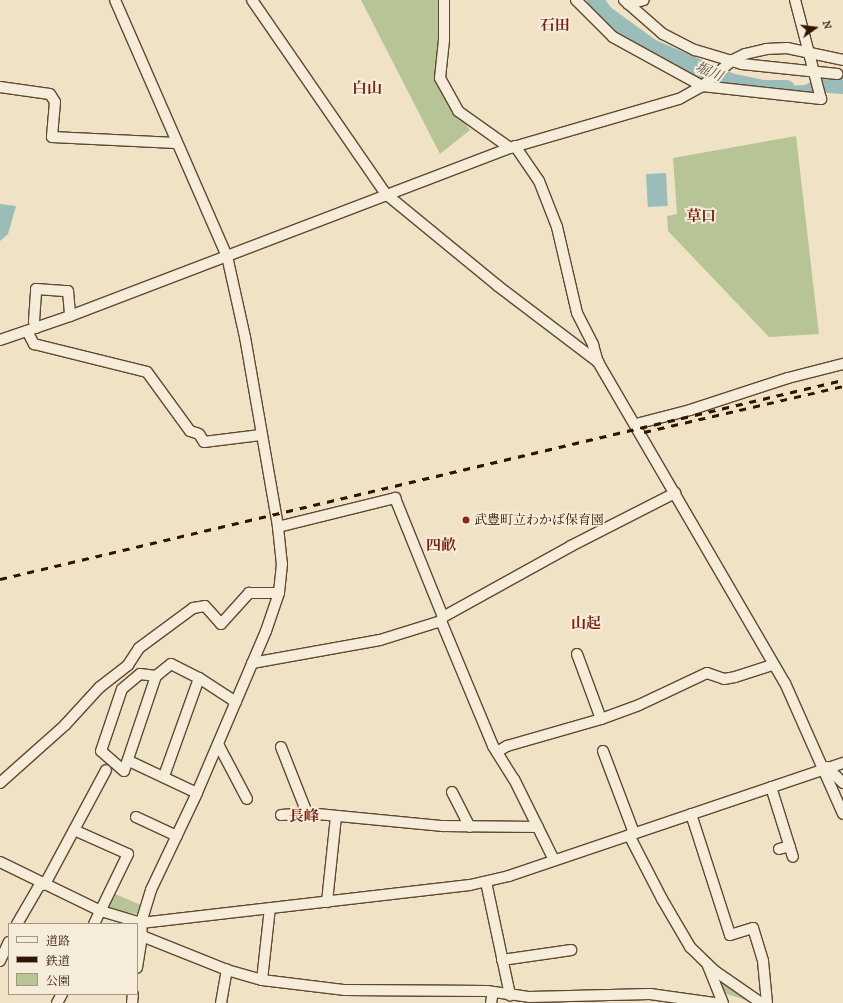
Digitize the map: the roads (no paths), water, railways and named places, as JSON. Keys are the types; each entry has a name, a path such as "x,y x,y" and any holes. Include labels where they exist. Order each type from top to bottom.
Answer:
{"street":[{"path":"115,0 227,256 245,337 278,527 282,564 278,593 252,663 197,793 151,890 141,923 142,936 138,962"},
{"path":"252,0 386,194 498,286 598,362"},
{"path":"444,0 444,40 440,78 458,111 512,147 539,181 557,227 577,313 594,345 598,362 636,424 773,665 785,683 825,768 843,814"},
{"path":"576,0 613,37 702,86 821,99 812,70 809,51 795,0"},
{"path":"626,2 644,0"},
{"path":"626,2 644,20 680,44 742,64 812,70 838,74"},
{"path":"1,338 32,330 70,316 512,147 667,103 702,86 733,60 766,49 809,51 843,60"},
{"path":"0,87 50,94 55,102 52,137 176,142"},
{"path":"70,316 68,291 36,289 32,330 34,344 147,372 190,430 199,434 204,442 261,435"},
{"path":"636,424 843,364"},
{"path":"252,663 380,640 442,619 675,493"},
{"path":"278,527 395,498 442,619 497,752 538,827 554,860"},
{"path":"0,783 65,725 100,687 128,665 139,648 194,608 205,606 221,624 249,593 278,593"},
{"path":"576,654 601,720"},
{"path":"156,676 140,674 122,689 101,751 124,771 129,760 156,676 171,664 199,678 236,702"},
{"path":"497,752 507,746 601,720 639,705 708,673 724,679 773,665"},
{"path":"164,776 199,678"},
{"path":"218,744 247,799"},
{"path":"281,747 307,813"},
{"path":"603,751 631,834 662,900 690,947 708,963 714,971 761,1003"},
{"path":"129,760 197,793"},
{"path":"0,862 100,911 141,923 327,902 486,882 843,763"},
{"path":"825,768 843,783"},
{"path":"18,923 39,886 45,884 106,770"},
{"path":"771,787 793,857"},
{"path":"452,792 470,827"},
{"path":"281,815 307,813 470,827 538,827"},
{"path":"691,814 730,935 753,928 763,961 767,1003"},
{"path":"327,902 336,816"},
{"path":"136,817 177,836"},
{"path":"74,830 128,854 116,884 94,923"},
{"path":"779,849 790,846"},
{"path":"486,882 510,995"},
{"path":"262,980 270,908"},
{"path":"142,936 227,970 262,980 345,990 493,992 528,1000 643,994 714,1003"},
{"path":"0,962 8,944"},
{"path":"502,960 571,950"},
{"path":"708,963 723,1003"},
{"path":"221,1003 227,970"},
{"path":"492,1003 493,992"}],"water":[{"path":"823,75 843,77 843,94 750,88 805,85"},
{"path":"666,173 668,206 648,207 646,174"},
{"path":"0,204 16,206 8,234 0,241"}],"waterway":[{"name":"堀川","path":"595,0 604,13 651,47 730,81 764,88 786,88"}],"railway":[{"path":"0,579 843,380"},
{"path":"644,432 843,386"}],"place":[{"name":"武豊町立わかば保育園","path":"466,520"}],"district":[{"name":"石田","path":"555,26"},
{"name":"白山","path":"367,89"},
{"name":"草口","path":"701,217"},
{"name":"四畝","path":"441,546"},
{"name":"山起","path":"586,624"},
{"name":"長峰","path":"304,817"}]}
